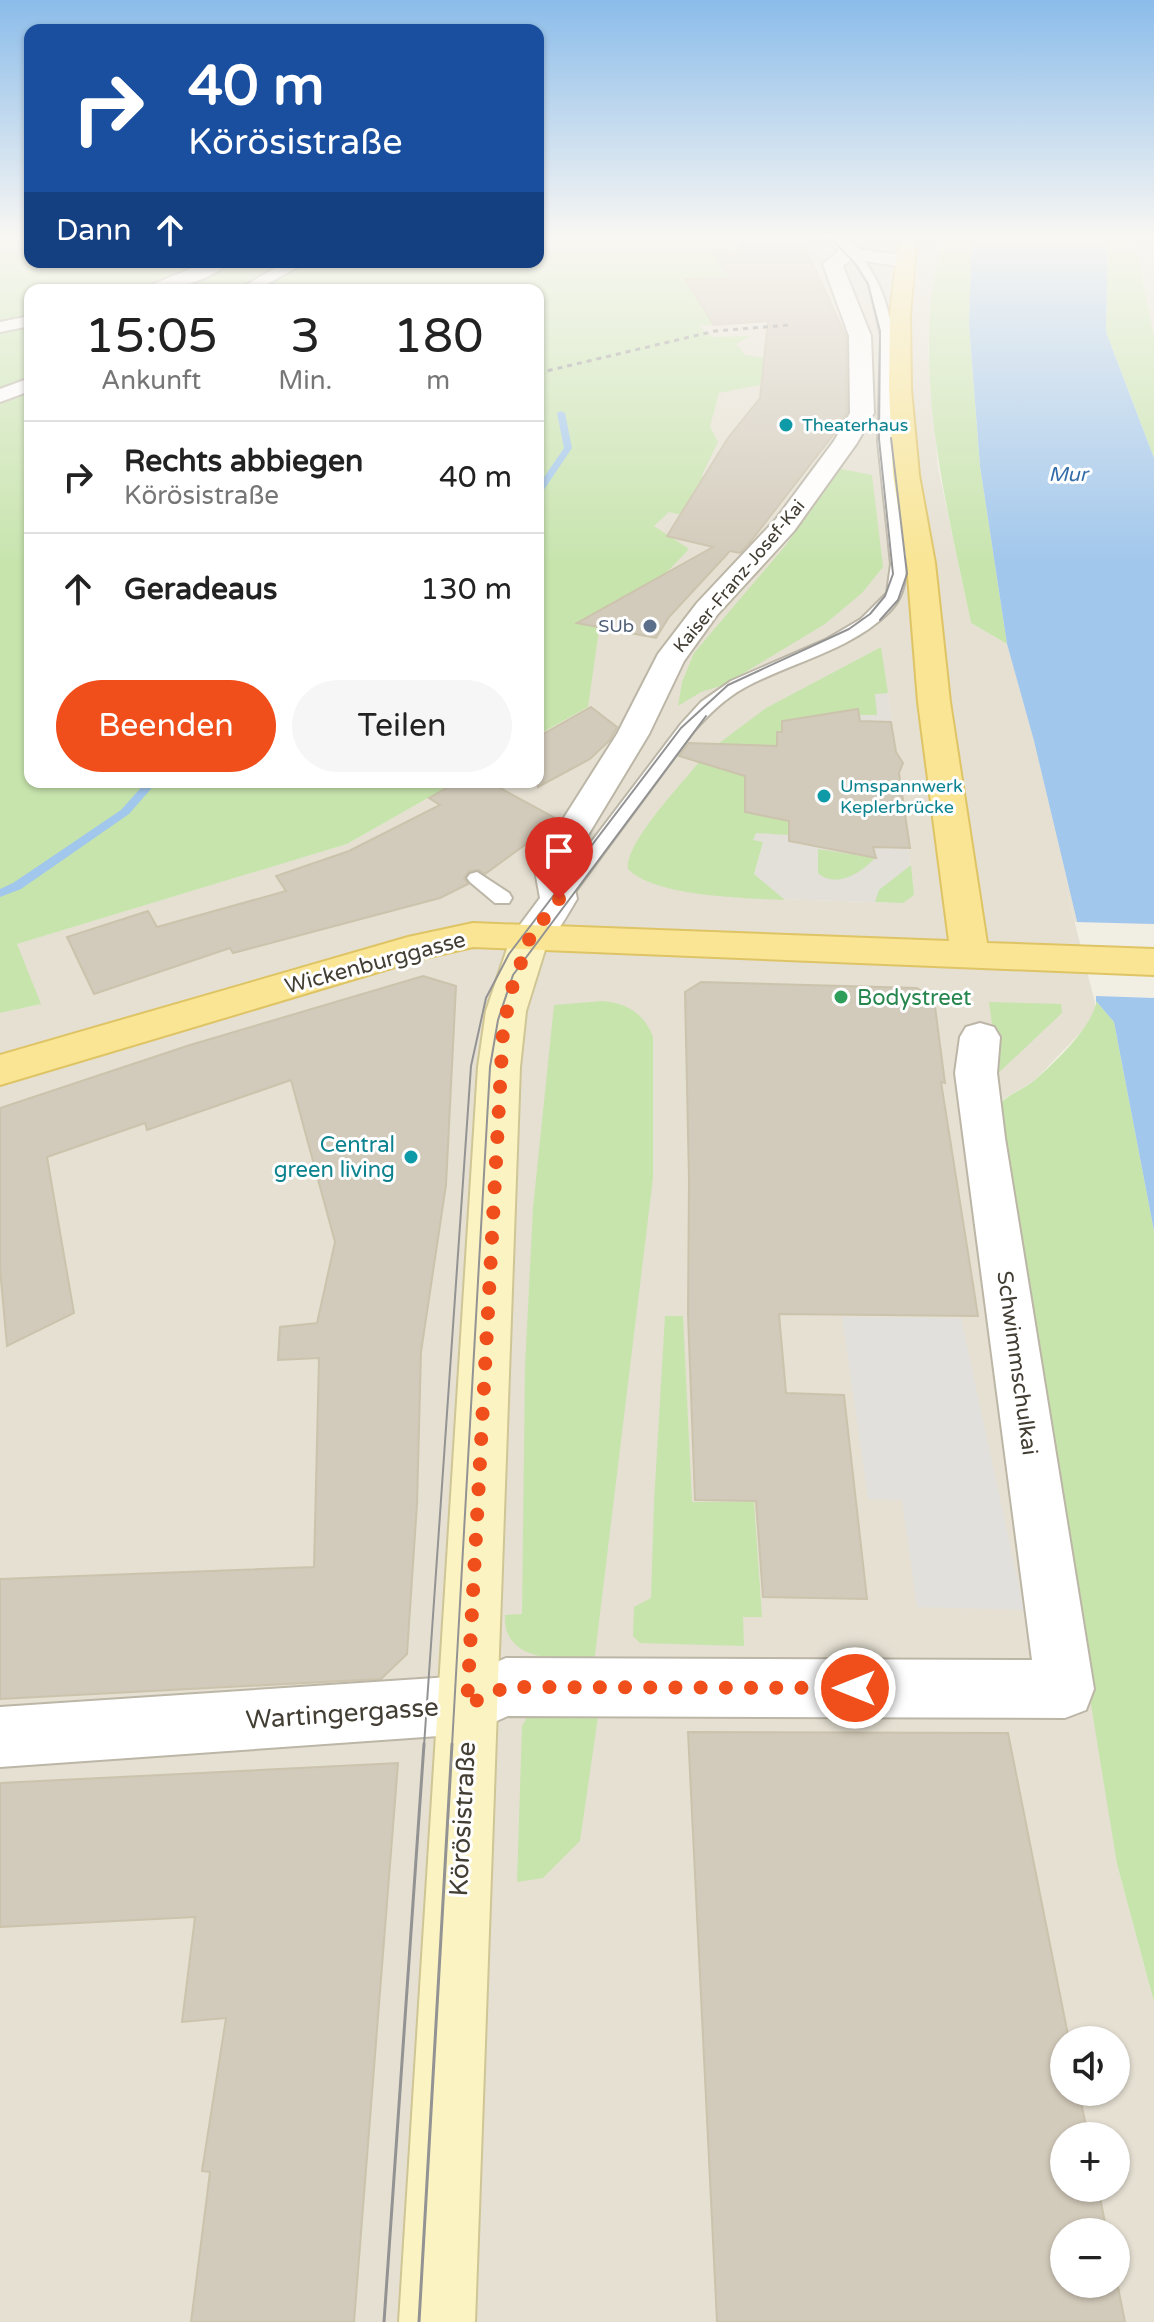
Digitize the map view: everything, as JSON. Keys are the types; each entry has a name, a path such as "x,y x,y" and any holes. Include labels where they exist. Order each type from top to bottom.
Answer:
{"main road":[{"path":"901,347 900,389 906,475 921,563 937,721 970,957"},
{"name":"Wickenburggasse","path":"0,1070 421,946 473,935 1154,962"},
{"name":"Körösistraße","path":"437,2322 499,1067 506,1011 530,937"}],"street":[{"name":"Kaiser-Franz-Josef-Kai","path":"559,899 552,865 633,734 669,660 707,609 785,525 845,443 862,413 860,347"},
{"path":"0,396 24,386"},
{"path":"530,937 559,899"},
{"name":"Schwimmschulkai","path":"980,1037 976,1073 983,1138 1065,1689"},
{"name":"Wartingergasse","path":"0,1737 467,1705 506,1687 1065,1689"}],"lane":[{"path":"559,899 687,728 707,706 747,680 856,629 885,607 895,593 899,564 885,441 887,347"},
{"path":"477,878 502,898"}],"shaded area":[{"path":"686,347 928,347 938,467 971,623 1007,644 1034,741 1096,1001 1093,1019 1085,1028 1034,1081 1000,1101 1117,1864 1154,2002 1154,2322 0,2322 0,1013 40,1004 16,944 347,844 445,788 544,788 544,732 588,707 544,637 544,617","holes":["881,647 896,752 903,763 899,773 914,895 902,903 748,898 763,842 708,834 766,708"]},
{"path":"881,647 896,752 903,763 899,773 914,895 903,903 748,898 763,842 709,834 636,843 706,753 766,708"},
{"path":"842,1317 961,1318 1024,1610 917,1607 902,1500 868,1499"}],"green space":[{"path":"0,347 24,347 24,788 445,788 347,844 17,944 41,1004 0,1013"},
{"path":"544,347 739,347 745,355 765,358 760,385 719,393 710,427 718,442 702,475 712,484 716,523 669,512 654,526 689,549 665,574 609,604 600,623 588,707 544,732"},
{"path":"929,347 971,347 980,466 1007,644 971,623 940,469 930,391"},
{"path":"1112,347 1154,347 1154,458"},
{"path":"841,469 872,475 883,567 862,593 825,624 724,685 701,692 678,706 682,682 694,653 786,545"},
{"path":"881,647 888,693 875,694 877,715 859,715 858,709 815,716 777,733 777,746 706,753 766,708"},
{"path":"699,762 761,776 745,778 745,812 769,817 788,813 789,835 756,833 753,840 763,842 754,874 785,900 680,891 641,878 628,869 629,858 644,830"},
{"path":"818,849 875,858 856,874 833,880 818,873"},
{"path":"911,865 914,895 903,903 875,902 879,890"},
{"path":"603,1001 633,1011 645,1022 653,1037 653,1178 594,1663 550,1658 523,1650 513,1642 505,1615 522,1614 525,1366 533,1208 554,1005"},
{"path":"1096,1001 1114,1022 1154,1231 1154,2002 1117,1864 994,1110 1035,1080 1062,1054 1088,1022"},
{"path":"989,1002 1061,1004 1062,1013 991,1080 994,1039"},
{"path":"665,1316 683,1316 692,1502 754,1502 762,1617 743,1617 744,1646 640,1643 633,1636 634,1607 651,1598"},
{"path":"600,1703 580,1841 543,1878 517,1882 522,1726 534,1706"}],"water":[{"name":"Mur","path":"971,347 1112,347 1154,458 1154,1231 1114,1022 1096,1001 1034,741 1007,644 980,466"}],"pier":[{"path":"1063,876 1075,922 1154,924 1154,998 1096,996 1096,1007"}],"building":[{"path":"765,347 846,347 847,412 837,430 740,553 730,551 669,617 656,638 577,623 713,547 667,536 728,438 760,398"},
{"path":"591,707 617,727 610,740 590,759 544,784 544,734"},
{"name":"Umspannwerk Keplerbrücke","path":"858,709 860,721 891,722 896,752 903,763 899,773 910,848 873,847 876,858 789,841 789,821 745,812 745,776 679,756 689,743 777,746 777,732 782,732 782,721"},
{"path":"446,788 500,788 559,820 485,874 479,870 469,871 464,878 468,884 440,898 233,953 230,948 94,994 67,937 148,911 157,927 286,891 276,876 349,851 440,805 429,798"},
{"path":"423,976 456,986 446,1185 421,1352 417,1504 407,1654 381,1679 0,1699 0,1579 314,1567 319,1358 278,1360 280,1327 317,1323 335,1242 291,1080 147,1130 145,1123 47,1157 74,1313 7,1346 0,1269 0,1108 190,1045"},
{"path":"701,982 917,988 934,999 945,1083 941,1082 978,1316 779,1314 786,1393 844,1395 867,1599 763,1597 756,1501 695,1500 688,1314 685,992"},
{"path":"688,1732 1008,1733 1066,2026 1050,2026 1050,2106 1082,2106 1085,2122 1050,2122 1050,2202 1101,2202 1104,2218 1050,2218 1050,2298 1120,2298 1125,2322 717,2322"},
{"path":"398,1763 354,2322 191,2322 210,2172 202,2171 226,2018 182,2022 195,1917 0,1927 0,1783"}],"waterway":[{"path":"544,483 568,448 561,413"},
{"path":"0,893 17,886 125,812 147,788"}],"tram line":[{"path":"424,1746 471,1066 486,998 509,954 681,728 728,685 849,629 870,614 885,596 893,574 879,439 880,347"},
{"path":"880,620 898,600 907,574 891,438"},
{"path":"452,1746 490,1067 498,1020 513,975 706,716"},
{"path":"384,2322 424,1744"},
{"path":"419,2322 452,1744"}],"railway":[{"path":"544,372 646,347"}],"place":[{"name":"Theaterhaus","path":"786,425"},
{"name":"SUb","path":"650,626"},
{"name":"Umspannwerk Keplerbrücke","path":"824,796"},
{"name":"Bodystreet","path":"841,997"},
{"name":"Central green living","path":"411,1157"}],"route":[{"path":"559,899 530,937 511,991 503,1031 489,1247 467,1705 506,1687 855,1688"}]}
